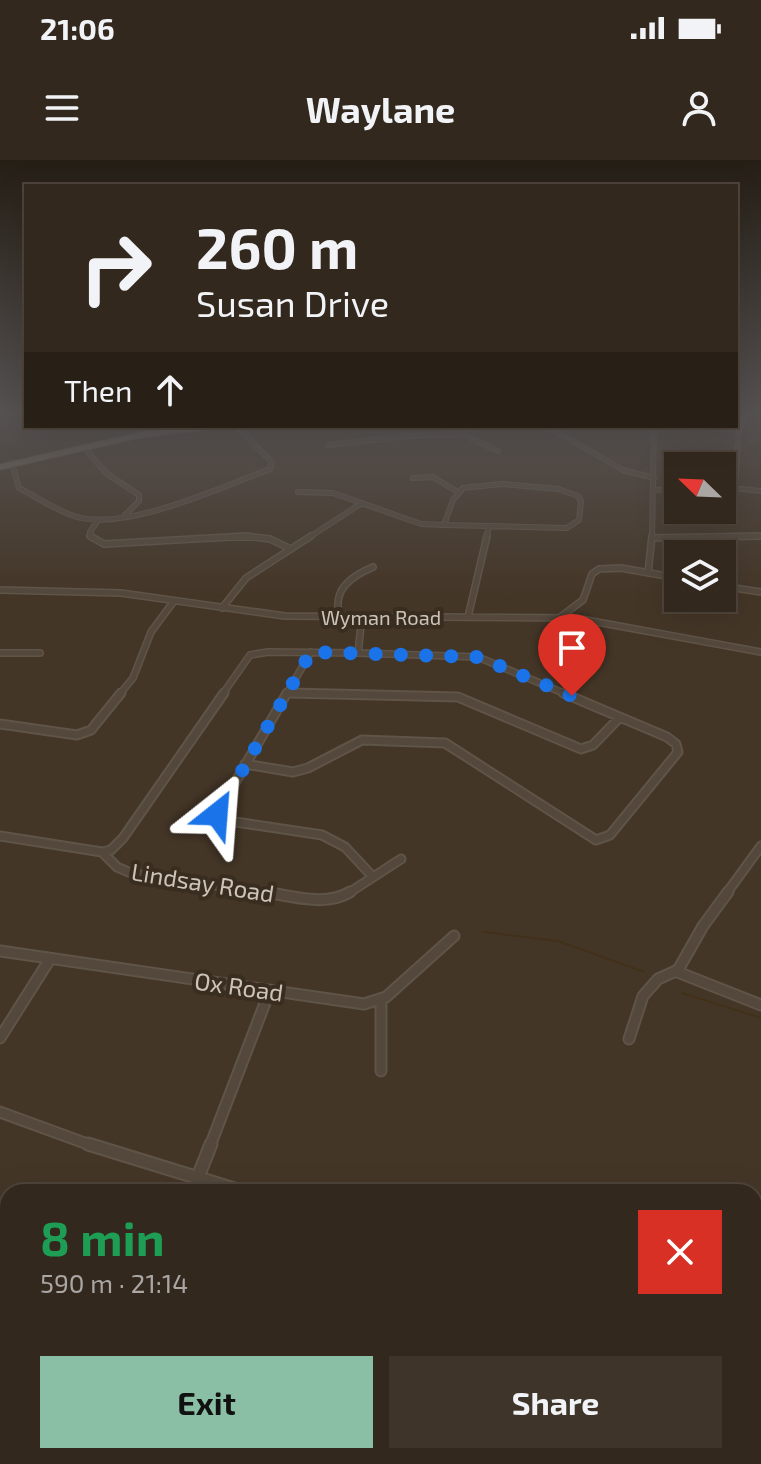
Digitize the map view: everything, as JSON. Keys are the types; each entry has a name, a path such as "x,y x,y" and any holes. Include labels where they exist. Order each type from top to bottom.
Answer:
{"street":[{"path":"15,474 20,489 69,514 98,520 154,512 261,474"},
{"path":"107,474 139,495 136,506 121,518"},
{"path":"639,474 654,478"},
{"path":"648,573 654,474"},
{"path":"413,478 433,477 458,492"},
{"path":"298,492 333,493 412,522 444,526 557,529 573,526 581,516 581,501 576,494 558,488 475,484 458,492 444,526"},
{"path":"736,487 761,491"},
{"path":"653,490 664,490"},
{"path":"222,608 246,578 362,503"},
{"path":"98,520 90,537 104,544 247,536 270,539 291,549"},
{"path":"468,617 489,527"},
{"path":"652,538 761,536"},
{"path":"339,616 338,598 342,586 373,567"},
{"path":"559,618 583,600 596,570 614,567 664,576"},
{"path":"736,588 761,592"},
{"name":"Wyman Road","path":"0,590 111,592 267,615 559,618 761,652"},
{"path":"0,724 63,735 77,735 91,730 133,678 151,632 174,601"},
{"path":"358,653 362,617"},
{"path":"102,852 111,850 123,838 247,658 260,652 478,657 667,737 679,749 610,835 601,840 587,837 455,747 441,742 362,740 308,768 293,772 245,764"},
{"path":"311,652 218,809 219,818 322,835 345,847 373,877"},
{"path":"0,653 40,653"},
{"path":"287,693 458,697 581,749 593,745 620,717"},
{"name":"Lindsay Road","path":"0,836 102,852 129,873 320,900 342,897 401,859"},
{"path":"629,1039 632,1014 643,997 664,974 675,971 681,965 733,881 761,846"},
{"path":"381,1071 381,1000 454,936"},
{"name":"Ox Road","path":"0,951 364,1004 381,1000"},
{"path":"0,1038 50,959"},
{"path":"675,971 761,1005"},
{"path":"198,1177 270,990"},
{"path":"0,1112 118,1155 219,1184"}],"waterway":[{"path":"484,932 558,941 644,972"},
{"path":"682,993 761,1018"}],"route":[{"path":"217,814 311,652 478,657 572,696"}]}
